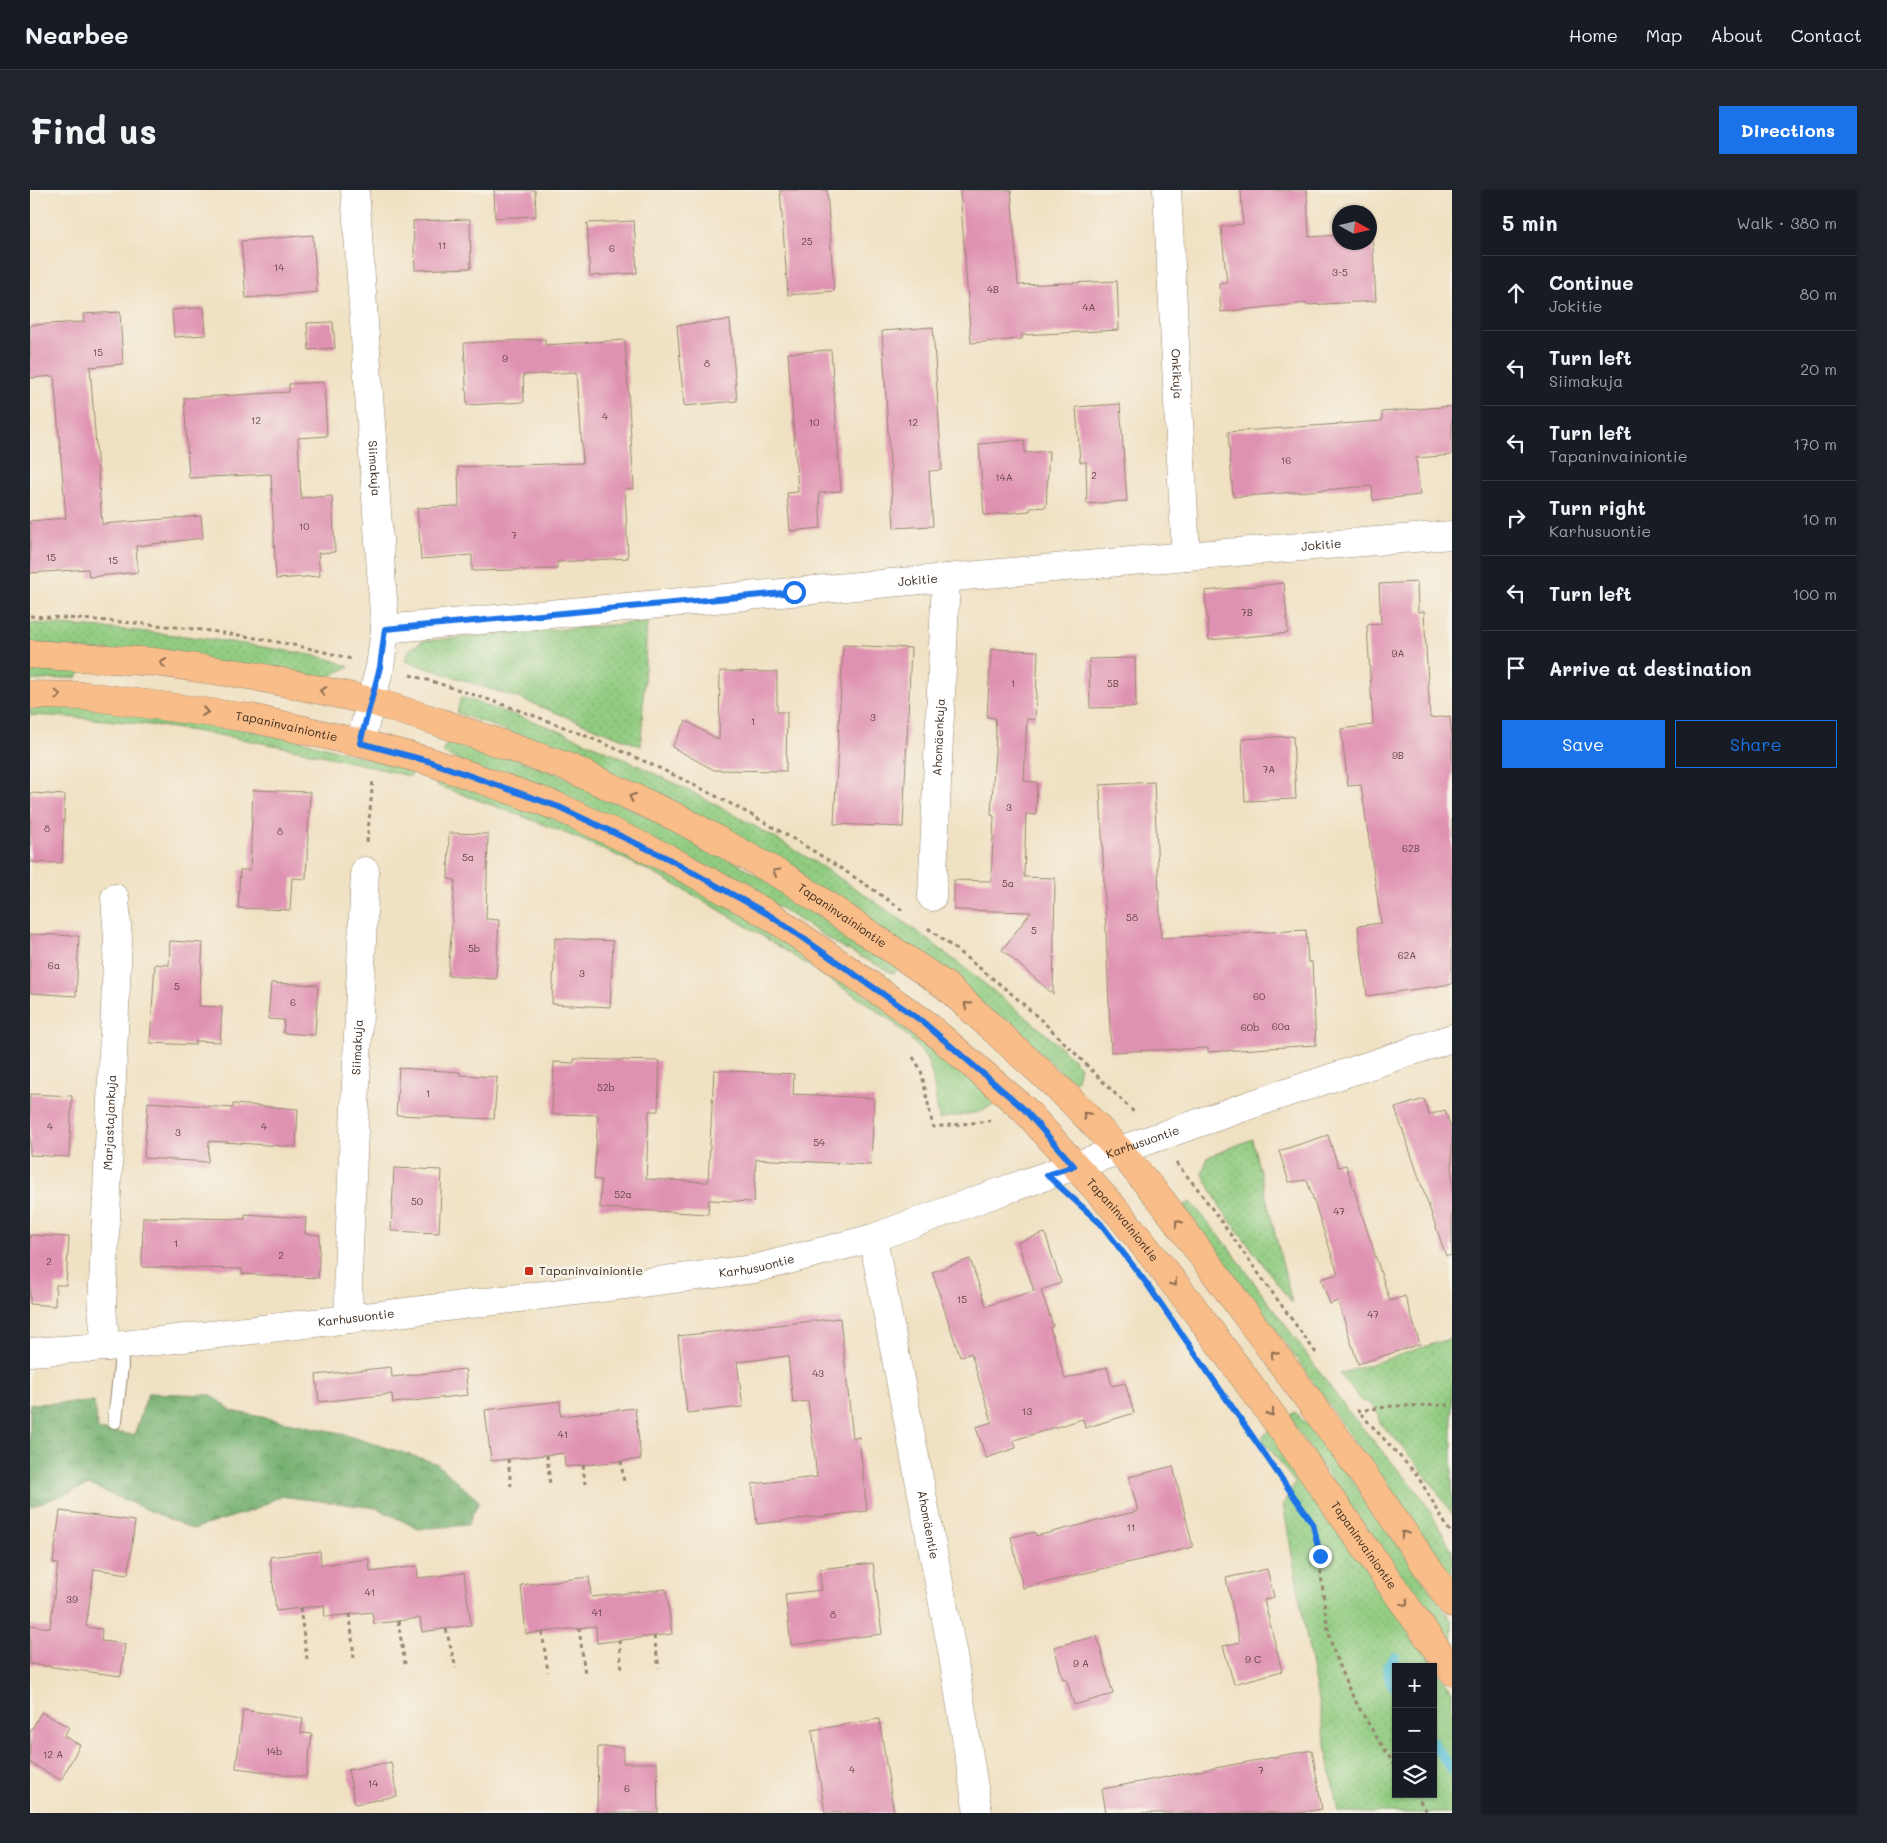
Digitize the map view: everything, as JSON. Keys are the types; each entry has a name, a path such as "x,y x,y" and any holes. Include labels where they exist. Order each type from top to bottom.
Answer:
{"main road":[{"name":"Tapaninvainiontie","path":"30,654 165,664 254,676 371,701 439,722 570,768 680,819 788,879 946,986 1068,1097 1119,1150 1162,1201 1361,1470 1452,1603"},
{"name":"Tapaninvainiontie","path":"30,695 87,696 251,718 428,761 559,807 667,858 771,916 923,1022 1024,1109 1120,1215 1189,1302 1279,1425 1452,1671"}],"street":[{"name":"Siimakuja","path":"355,190 385,629 380,667 360,743"},
{"name":"Onkikuja","path":"1167,190 1186,556"},
{"name":"Jokitie","path":"385,629 1186,556 1452,535"},
{"name":"Ahomäenkuja","path":"932,897 946,578"},
{"name":"Siimakuja","path":"349,1319 348,1274 365,871"},
{"name":"Marjastajankuja","path":"113,1346 102,1308 118,939 115,898"},
{"name":"Karhusuontie","path":"30,1352 113,1346 349,1319 754,1269 873,1238 1119,1150 1452,1038"},
{"name":"Ahomäentie","path":"873,1238 953,1656 978,1813"}],"lane":[{"path":"113,1346 121,1366 115,1421"}],"path":[{"path":"365,871 373,776 383,778"},
{"path":"911,1053 921,1070 933,1127 994,1121"},
{"path":"1357,1411 1393,1406 1452,1405"},
{"path":"546,1455 550,1485"},
{"path":"508,1459 511,1486"},
{"path":"621,1461 624,1483"},
{"path":"583,1465 585,1484"},
{"path":"1313,1524 1320,1556 1329,1633 1336,1655 1352,1698 1392,1761"},
{"path":"300,1608 307,1659"},
{"path":"350,1614 354,1659"},
{"path":"398,1621 405,1664"},
{"path":"579,1628 585,1674"},
{"path":"446,1629 456,1668"},
{"path":"542,1632 548,1672"},
{"path":"654,1636 659,1668"},
{"path":"619,1640 622,1671"},
{"path":"1417,1798 1428,1813"}],"green space":[{"path":"647,622 641,746 521,699 405,661 409,650 423,641"},
{"path":"30,623 184,636 245,644 313,655 349,667 327,677 30,643"},
{"path":"30,662 80,668 79,675 77,677 30,681"},
{"path":"464,698 553,728 673,782 776,839 827,870 876,902 924,937 1041,1030 1080,1066 1077,1080 1072,1081 970,993 604,770 532,740 457,713 460,699"},
{"path":"30,703 111,708 289,737 412,771 411,776 408,776 268,744 173,728 126,722 30,715"},
{"path":"449,735 558,774 713,848 900,965 894,974 840,946 766,899 443,753"},
{"path":"435,775 488,791 594,836 757,919 910,1026 999,1102 979,1112 939,1119 930,1068 923,1054 900,1029 873,1008 756,932 674,884 627,860 573,836 436,785"},
{"path":"1252,1139 1292,1303 1221,1208 1202,1173 1208,1157"},
{"path":"1191,1202 1227,1245 1347,1410 1421,1496 1452,1550 1452,1584 1299,1362 1183,1206"},
{"path":"1452,1338 1452,1514 1419,1467 1380,1423 1378,1417 1380,1416 1370,1403 1361,1401 1340,1374"},
{"path":"148,1393 212,1395 232,1411 336,1432 436,1463 479,1501 468,1525 418,1529 377,1508 280,1496 254,1510 193,1529 89,1485 30,1507 30,1404 94,1402 98,1430 134,1435"},
{"path":"1295,1412 1320,1437 1368,1501 1452,1621 1452,1654 1288,1417"},
{"path":"1270,1429 1433,1663 1392,1663 1392,1798 1437,1798 1437,1669 1452,1691 1452,1813 1338,1813 1283,1504 1295,1483 1262,1438"}],"building":[{"path":"494,190 535,190 536,216 495,218"},
{"path":"780,190 827,190 834,291 788,295"},
{"path":"960,190 1011,190 1018,285 1117,281 1119,330 1022,335 1022,339 971,343"},
{"path":"1241,190 1307,190 1309,237 1332,236 1332,250 1373,250 1376,301 1307,305 1307,303 1221,312 1219,284 1227,283 1221,227 1243,224"},
{"path":"470,219 471,268 415,270 413,221"},
{"path":"634,221 637,273 590,276 587,223"},
{"path":"313,235 317,292 246,298 241,241"},
{"path":"204,307 206,335 174,337 172,310"},
{"path":"120,312 123,364 90,367 102,524 201,516 203,538 136,546 138,572 89,577 88,569 30,573 30,521 66,518 54,376 30,378 30,325 84,322 83,314"},
{"path":"730,320 737,401 684,406 677,325"},
{"path":"333,322 335,348 309,350 307,323"},
{"path":"933,327 942,470 929,471 933,526 894,528 882,331"},
{"path":"545,339 545,345 625,340 634,488 625,489 628,558 557,562 557,569 472,571 472,555 421,559 417,508 459,506 458,467 583,463 577,372 523,375 524,402 467,405 464,343"},
{"path":"831,350 841,491 819,493 821,528 790,531 787,493 798,492 788,353"},
{"path":"324,382 327,436 298,438 301,498 332,496 335,552 318,553 320,576 276,579 271,474 189,478 184,398 289,392 289,384"},
{"path":"1120,404 1127,501 1087,504 1086,462 1080,462 1076,407"},
{"path":"1452,406 1452,455 1416,458 1420,495 1373,500 1372,486 1233,497 1228,432 1382,421 1382,412"},
{"path":"1024,440 1025,453 1049,451 1046,507 1030,508 1030,511 984,515 979,444"},
{"path":"1417,582 1418,612 1424,611 1430,718 1450,716 1452,736 1452,984 1367,996 1358,926 1381,923 1361,785 1348,786 1341,729 1373,725 1367,625 1381,624 1379,584"},
{"path":"1284,583 1288,633 1209,640 1205,591"},
{"path":"843,645 911,648 903,827 834,824"},
{"path":"991,649 1038,651 1035,720 1027,719 1024,781 1037,782 1036,815 1026,814 1024,877 1055,878 1053,994 1002,950 1031,912 954,910 954,880 991,881 994,816 991,815 996,735 995,718 987,717"},
{"path":"1135,658 1136,707 1090,708 1089,659"},
{"path":"720,671 777,672 777,712 787,712 786,771 714,770 672,747 686,721 719,740"},
{"path":"1293,736 1296,799 1245,801 1242,739"},
{"path":"1154,782 1161,938 1306,930 1308,962 1312,962 1316,1045 1208,1052 1208,1048 1111,1052 1100,785"},
{"path":"253,790 310,792 306,879 292,878 290,910 238,908 240,870 250,870"},
{"path":"30,793 65,795 62,863 30,862"},
{"path":"449,833 488,834 486,919 499,920 496,979 448,976 455,880 448,879"},
{"path":"30,934 79,936 76,996 30,993"},
{"path":"555,938 613,941 610,1007 552,1004"},
{"path":"170,941 203,943 199,1006 222,1007 220,1042 195,1041 195,1045 150,1043 155,964 169,965"},
{"path":"271,983 318,985 315,1035 283,1033 284,1020 268,1019"},
{"path":"574,1059 660,1061 658,1111 649,1111 646,1179 708,1182 714,1070 794,1074 793,1094 874,1098 871,1165 756,1159 754,1202 709,1200 708,1214 600,1208 601,1180 594,1179 598,1115 552,1114 554,1062 574,1063"},
{"path":"399,1068 460,1072 460,1075 497,1077 494,1119 396,1115"},
{"path":"30,1094 72,1096 69,1157 30,1155"},
{"path":"1424,1099 1429,1115 1445,1110 1452,1131 1452,1255 1446,1256 1395,1108"},
{"path":"148,1102 233,1108 233,1104 298,1109 296,1147 209,1141 208,1162 144,1158"},
{"path":"1328,1135 1338,1167 1346,1165 1390,1301 1405,1296 1420,1344 1358,1364 1338,1301 1330,1304 1321,1279 1338,1274 1307,1180 1289,1182 1279,1151"},
{"path":"394,1168 442,1170 439,1233 391,1231"},
{"path":"245,1214 306,1218 305,1234 320,1235 318,1278 242,1274 242,1269 142,1267 143,1217 245,1219"},
{"path":"1045,1233 1061,1283 1041,1290 1053,1326 1050,1327 1065,1379 1107,1367 1112,1386 1125,1383 1134,1413 1085,1428 1083,1419 1014,1440 1016,1448 986,1458 976,1427 992,1422 971,1353 960,1357 932,1272 970,1259 986,1306 1034,1291 1018,1242"},
{"path":"30,1235 69,1237 66,1285 56,1285 55,1306 30,1304"},
{"path":"840,1318 853,1438 859,1437 867,1511 757,1524 752,1484 817,1477 808,1401 793,1403 788,1356 737,1362 743,1407 687,1413 678,1336"},
{"path":"391,1367 392,1377 465,1369 468,1395 393,1403 392,1394 319,1402 316,1375"},
{"path":"560,1401 561,1416 635,1408 641,1459 565,1467 564,1453 491,1461 485,1410"},
{"path":"1173,1466 1193,1547 1023,1588 1011,1537 1035,1532 1036,1536 1138,1511 1129,1477"},
{"path":"60,1511 135,1521 128,1574 94,1569 86,1627 102,1629 101,1641 125,1644 121,1676 30,1664 30,1625 50,1628 58,1564 53,1563"},
{"path":"320,1551 321,1565 369,1559 370,1572 417,1566 418,1578 464,1573 471,1625 422,1632 420,1618 374,1624 372,1612 325,1617 324,1605 276,1611 270,1557"},
{"path":"873,1563 882,1634 791,1645 785,1594 822,1590 819,1569"},
{"path":"1267,1569 1274,1597 1264,1600 1282,1671 1234,1684 1223,1646 1240,1642 1226,1578"},
{"path":"589,1577 591,1597 666,1589 672,1634 597,1643 596,1626 526,1634 521,1585"},
{"path":"1097,1636 1113,1694 1074,1705 1066,1678 1063,1679 1054,1647"},
{"path":"243,1710 303,1718 301,1733 312,1734 306,1777 236,1768"},
{"path":"41,1712 69,1727 64,1736 80,1745 61,1780 30,1763 30,1733"},
{"path":"879,1719 894,1813 825,1813 812,1730"},
{"path":"598,1747 623,1747 623,1763 657,1763 658,1813 597,1813"},
{"path":"1312,1750 1322,1809 1299,1813 1106,1813 1102,1789"},
{"path":"391,1762 397,1796 355,1804 348,1770"}],"waterway":[{"path":"1392,1684 1387,1666 1395,1657"},
{"path":"1437,1749 1452,1770"}],"place":[{"name":"Tapaninvainiontie","path":"529,1271"}],"route":[{"path":"794,592 385,629 380,667 360,743 428,761 559,807 667,858 771,916 923,1022 1024,1109 1074,1166 1047,1175 1101,1224 1147,1284 1313,1524 1320,1556"}]}
